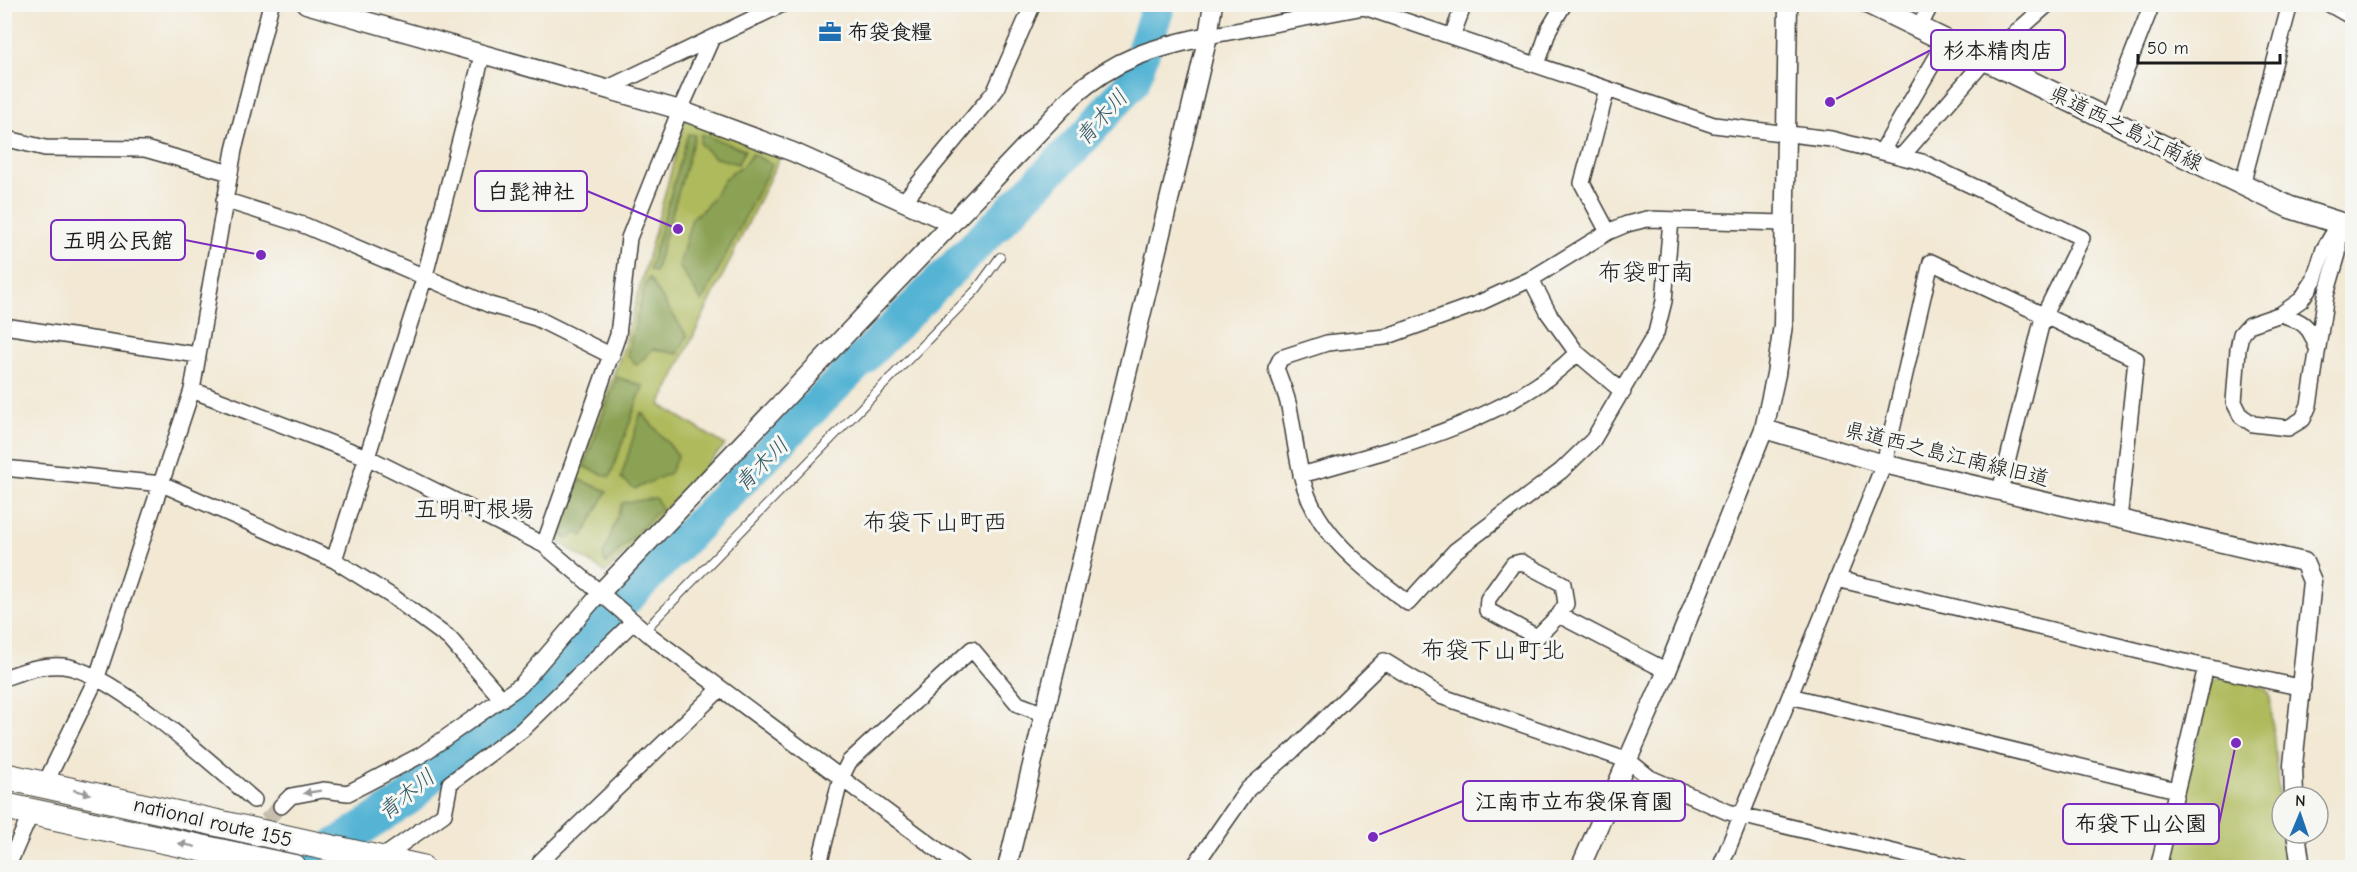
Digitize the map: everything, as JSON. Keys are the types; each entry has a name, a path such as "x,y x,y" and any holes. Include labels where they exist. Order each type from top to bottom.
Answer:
{"highway":[{"name":"national route 155","path":"4,776 421,867"},
{"name":"national route 155","path":"4,806 294,867"}],"main road":[{"name":"県道西之島江南線","path":"1870,4 2289,207 2346,225"}],"street":[{"path":"45,784 97,677 192,390 230,173 271,4"},
{"path":"306,4 482,56 608,88 680,110 793,152 951,223"},
{"path":"608,88 711,40 754,11 783,4"},
{"path":"904,201 996,91 1033,4"},
{"path":"1007,867 1208,36 1212,4"},
{"path":"1452,36 1464,4"},
{"path":"1537,65 1549,29 1564,4"},
{"path":"1580,867 1667,671 1764,429 1782,334 1788,4"},
{"path":"1919,28 1931,4"},
{"path":"1902,156 1985,60 2048,4"},
{"path":"2107,119 2152,4"},
{"path":"2242,185 2290,4"},
{"path":"2329,4 2352,17"},
{"path":"281,806 291,796 323,790 348,793 421,755 522,685 951,223 1073,96 1108,68 1159,48 1208,36 1365,6 1714,125 1831,139 1902,156 1940,169 2082,238 2043,317 2000,491"},
{"path":"544,544 618,335 629,238 680,110 711,40"},
{"path":"1882,151 1946,41"},
{"path":"334,560 369,458 424,279 482,56"},
{"path":"1607,89 1582,183 1608,232"},
{"path":"4,138 45,148 145,149 230,173"},
{"path":"225,200 306,226 490,306 536,318 612,356"},
{"path":"1671,220 1667,282 1661,320 1648,351 1593,440 1579,456 1455,551 1408,603 1362,566 1334,538 1314,507 1301,475 1290,410 1276,368 1281,358 1327,343 1385,337 1477,304 1531,279 1608,232 1647,219 1784,223"},
{"path":"2346,225 2326,295 2309,405 2303,419 2288,428 2253,424 2241,416 2234,402 2241,334 2249,325 2281,314 2301,300 2314,280 2324,249 2346,225"},
{"path":"1720,867 1884,464 1931,262 2136,360 2119,520"},
{"path":"1531,279 1549,314 1577,353 1623,392"},
{"path":"2281,314 2302,321 2312,332 2317,349"},
{"path":"4,326 198,355"},
{"path":"1301,475 1384,452 1503,405 1546,380 1577,353"},
{"path":"192,390 369,458 544,544 635,623 720,689 962,867"},
{"name":"県道西之島江南線旧道","path":"1764,429 1884,464 2304,562 2312,581 2303,688 2293,765 2294,785"},
{"path":"4,468 162,484 334,560 393,597 450,639 501,699"},
{"path":"1521,562 1563,584 1566,604 1559,615 1538,637 1487,610 1488,599 1513,564 1521,562"},
{"path":"1837,579 2303,688"},
{"path":"1559,615 1667,671"},
{"path":"374,858 444,814 450,783 522,730 635,623"},
{"path":"818,867 841,778 849,762 972,649 1018,704 1044,714"},
{"path":"1193,867 1248,789 1292,751 1384,661 1443,697 1629,761 1650,778 1728,812 1960,867"},
{"path":"4,678 37,666 65,666 97,677 199,751 254,800"},
{"path":"2158,867 2206,667"},
{"path":"538,867 541,861 587,815 720,689"},
{"path":"1790,696 2176,790"},
{"path":"7,867 32,812"},
{"path":"2298,845 2301,867"}],"lane":[{"path":"635,623 976,290 1000,257"}],"green space":[{"path":"685,119 781,155 660,405 725,445 606,573 554,539 624,346"},
{"path":"688,134 695,135 655,272 649,270"},
{"path":"701,134 745,150 738,164 714,157 700,144"},
{"path":"752,154 772,164 702,302 679,266 692,218 708,204 728,175 745,164"},
{"path":"649,278 687,336 678,354 653,349 637,365 627,355"},
{"path":"617,377 643,386 610,477 584,467"},
{"path":"641,412 678,455 670,473 635,489 621,478"},
{"path":"580,480 607,491 583,536 576,533 568,539 559,534"},
{"path":"656,498 661,508 606,564 603,556 622,503"},
{"path":"2219,678 2265,688 2270,695 2278,785 2270,785 2270,845 2283,845 2285,867 2168,868 2210,683"}],"waterway":[{"name":"青木川","path":"300,868 409,798 437,769 512,716 758,463 1086,135 1133,81 1159,4"}],"tunnel":[{"path":"216,868 281,806"}],"place":[{"name":"布袋食糧","path":"830,32"},
{"name":"杉本精肉店","path":"1830,102"},
{"name":"白髭神社","path":"678,229"},
{"name":"五明公民館","path":"261,255"},
{"name":"布袋下山公園","path":"2236,743"},
{"name":"江南市立布袋保育園","path":"1373,837"}],"district":[{"name":"布袋町南","path":"1646,272"},
{"name":"五明町根場","path":"474,509"},
{"name":"布袋下山町西","path":"935,522"},
{"name":"布袋下山町北","path":"1493,650"}]}
